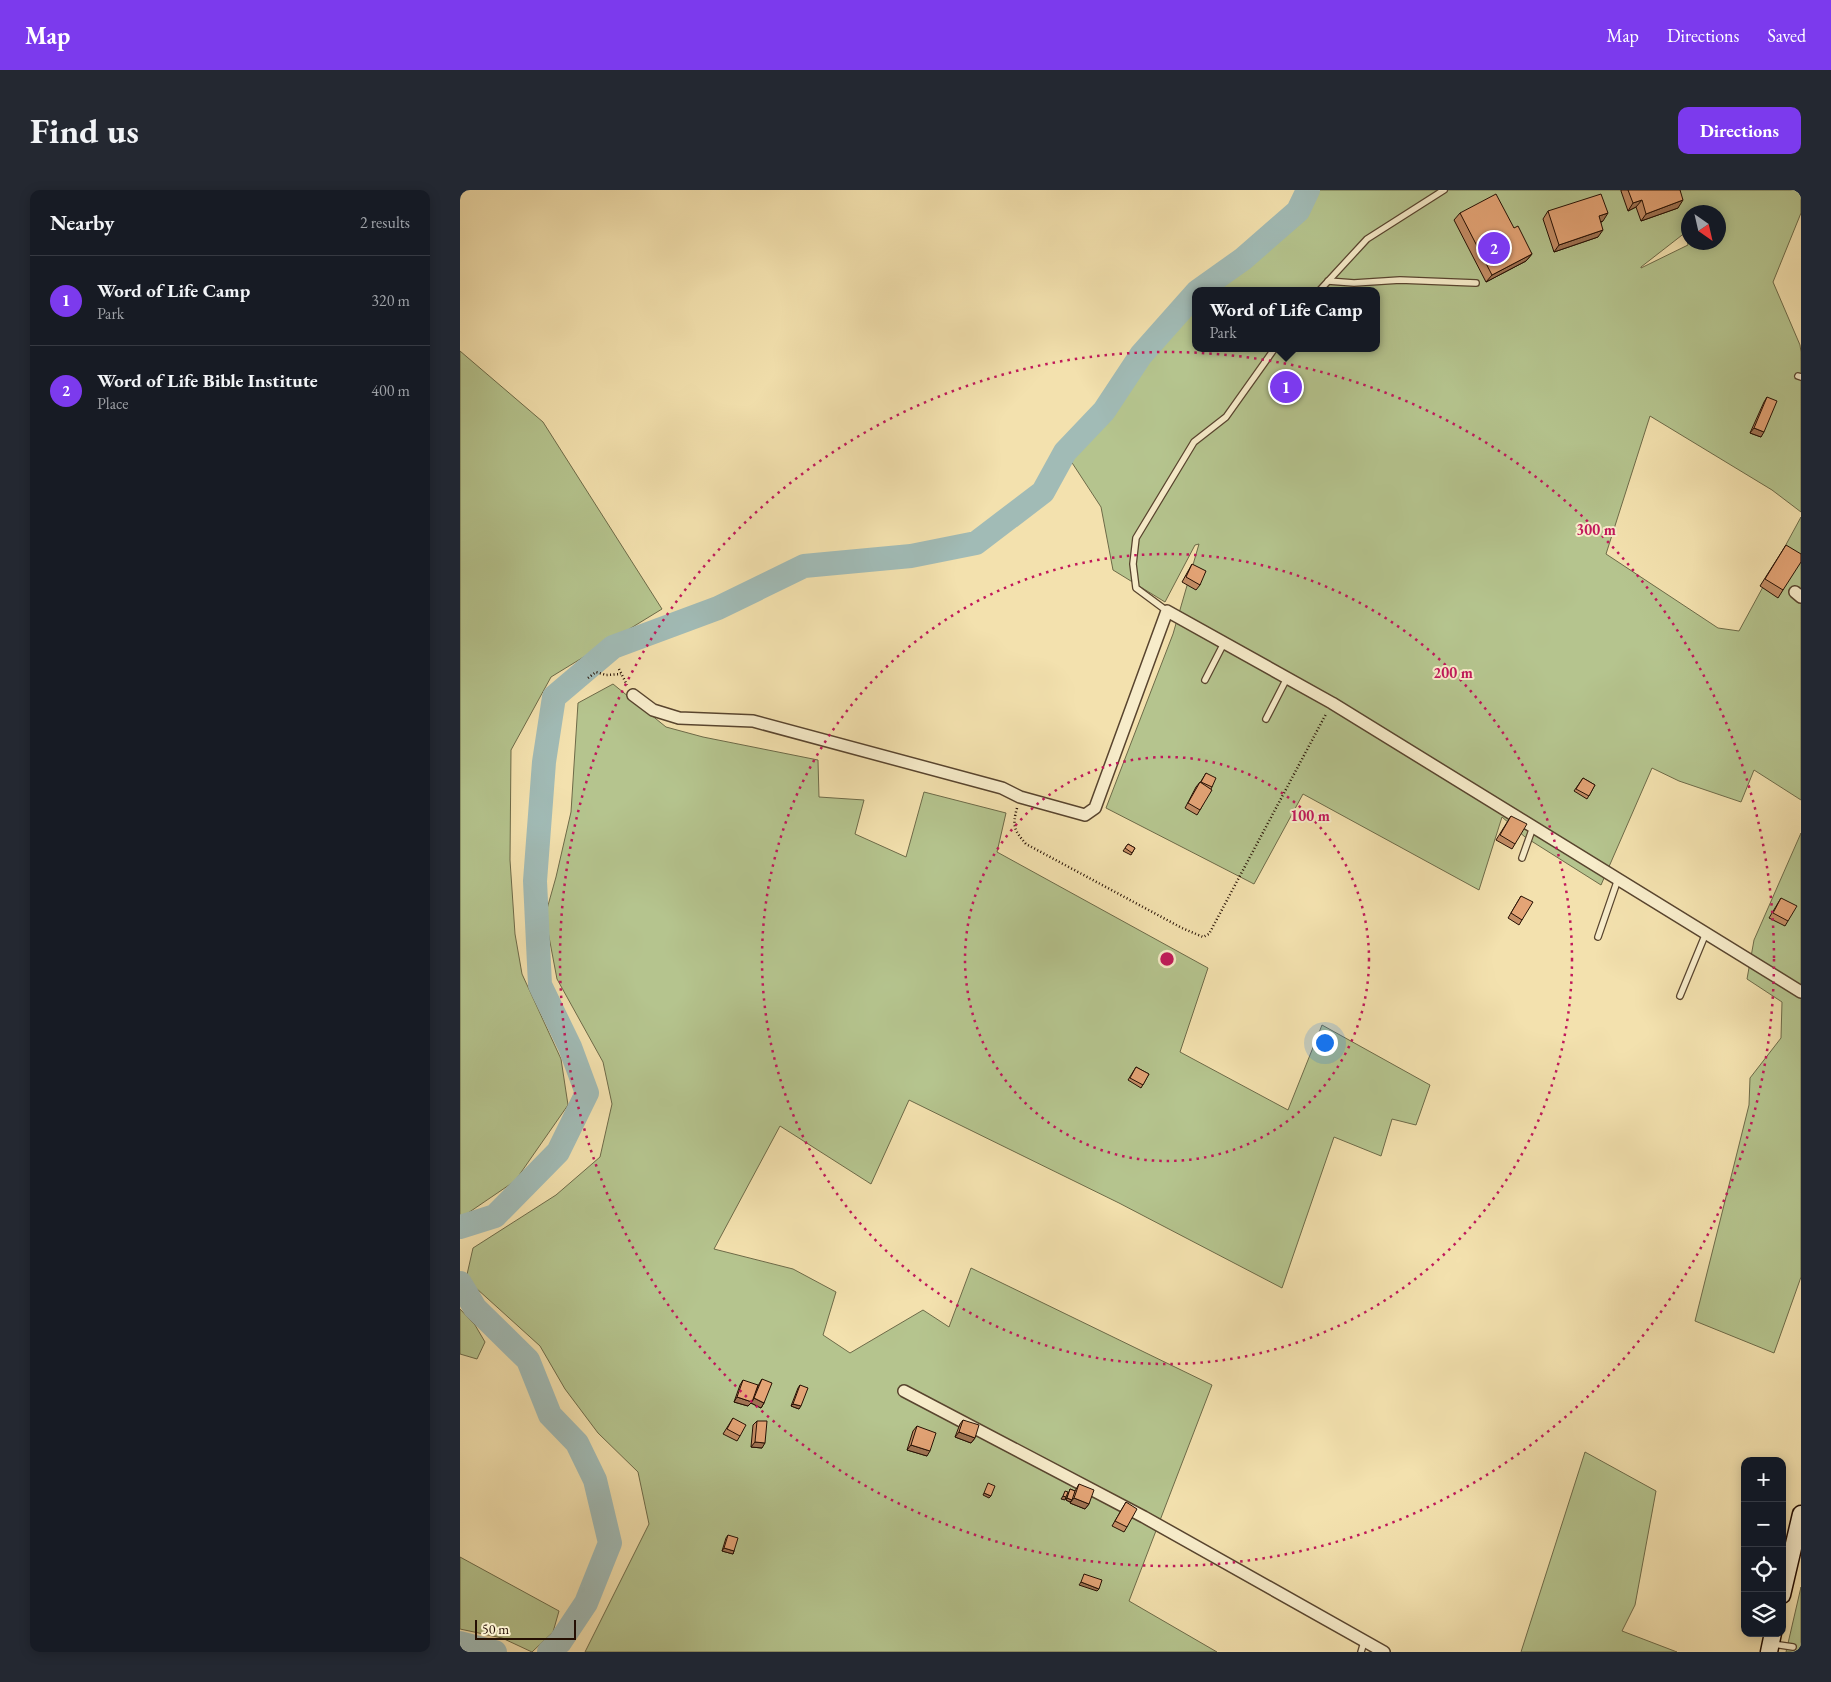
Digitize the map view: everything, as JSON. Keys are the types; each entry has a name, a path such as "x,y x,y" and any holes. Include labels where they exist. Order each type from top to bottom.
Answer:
{"street":[{"path":"633,695 652,710 679,718 753,722 993,785 1020,796 1085,814 1095,808 1167,611 1332,703 1801,992"},
{"path":"904,1391 1144,1517 1363,1647 1384,1652"},
{"path":"1783,1592 1793,1557 1801,1514"}],"lane":[{"path":"1323,287 1367,239 1444,190"},
{"path":"1328,281 1354,283 1400,280 1476,283"},
{"path":"1167,611 1136,588 1133,564 1136,538 1194,442 1226,417 1272,352"},
{"path":"1205,680 1224,643"},
{"path":"1266,719 1287,678"},
{"path":"1522,858 1533,827"},
{"path":"1598,937 1618,879"},
{"path":"1680,996 1706,933"},
{"path":"1771,1643 1792,1647"}],"path":[{"path":"619,669 633,695"},
{"path":"588,678 596,672 606,675 621,674"},
{"path":"1020,796 1014,819 1016,832 1026,844 1182,928 1203,937 1209,934 1332,703"}],"green space":[{"path":"1308,190 1801,190 1801,213 1773,282 1800,345 1801,352 1801,512 1772,490 1650,416 1606,554 1718,628 1739,631 1801,517 1801,800 1754,770 1741,802 1679,781 1652,768 1601,885 1525,837 1502,817 1479,890 1303,794 1254,884 1106,808 1173,634 1199,544 1195,545 1165,602 1113,570 1101,507 1065,452 1104,411 1141,355 1192,298 1192,352 1380,352 1380,287 1203,287 1298,211"},
{"path":"460,351 543,422 662,609 551,677 511,750 510,860 515,934 522,974 561,1059 568,1105 515,1181 468,1213 460,1221"},
{"path":"613,684 666,727 703,737 818,760 819,797 864,800 855,834 906,857 924,792 1006,813 997,852 1208,968 1180,1052 1288,1110 1322,1025 1430,1085 1416,1125 1392,1119 1381,1156 1334,1137 1282,1288 1119,1203 909,1100 871,1184 780,1126 714,1249 793,1269 836,1292 823,1335 850,1353 923,1310 949,1327 971,1268 1212,1385 1129,1601 1217,1652 585,1652 649,1524 638,1472 598,1433 565,1389 540,1346 466,1279 473,1248 556,1195 600,1157 612,1104 603,1062 557,979 545,916 571,812 578,703"},
{"path":"1801,833 1801,1277 1774,1353 1695,1321 1749,1105 1750,1078 1781,1038 1782,1002 1747,979 1754,940"},
{"path":"460,1309 475,1325 485,1342 477,1359 460,1354"},
{"path":"1585,1452 1656,1491 1635,1605 1622,1631 1677,1652 1521,1652"},
{"path":"460,1557 559,1611 553,1632 532,1652 502,1638 460,1629"},
{"path":"1801,1587 1801,1652 1786,1652"}],"building":[{"path":"1628,190 1680,190 1683,200 1646,214 1642,200 1633,203"},
{"path":"1496,194 1514,228 1518,226 1532,254 1492,275 1460,213"},
{"path":"1601,194 1608,213 1599,216 1603,230 1559,245 1548,211"},
{"path":"1767,397 1777,401 1764,432 1754,428"},
{"path":"1786,545 1801,554 1801,562 1783,590 1765,579"},
{"path":"1192,564 1206,571 1200,585 1186,577"},
{"path":"1206,773 1216,778 1212,787 1201,782"},
{"path":"1583,778 1595,785 1589,796 1576,789"},
{"path":"1200,782 1212,790 1200,810 1188,803"},
{"path":"1511,816 1527,824 1515,844 1500,835"},
{"path":"1128,844 1135,848 1132,853 1125,848"},
{"path":"1521,896 1533,902 1522,920 1511,913"},
{"path":"1781,898 1797,906 1788,921 1773,913"},
{"path":"1136,1067 1149,1074 1143,1085 1130,1078"},
{"path":"762,1379 772,1383 764,1403 754,1398"},
{"path":"743,1380 758,1385 752,1402 737,1397"},
{"path":"800,1385 808,1388 801,1406 793,1404"},
{"path":"733,1418 746,1425 740,1436 727,1429"},
{"path":"963,1420 979,1425 975,1438 959,1432"},
{"path":"757,1421 767,1421 765,1443 755,1442"},
{"path":"917,1426 936,1433 930,1451 911,1445"},
{"path":"988,1483 995,1486 991,1496 984,1493"},
{"path":"1079,1484 1094,1490 1089,1504 1074,1498"},
{"path":"1070,1489 1075,1491 1072,1500 1067,1498"},
{"path":"1065,1491 1068,1492 1066,1497 1063,1496"},
{"path":"1126,1502 1137,1509 1127,1527 1115,1521"},
{"path":"728,1535 738,1538 734,1551 724,1548"},
{"path":"1084,1574 1102,1580 1099,1589 1081,1582"}],"waterway":[{"path":"1204,287 1243,259 1298,211 1308,190"},
{"path":"460,1227 495,1216 558,1152 587,1093 570,1047 540,985 535,881 544,762 554,697 613,647 718,608 804,566 911,556 976,543 1043,492 1065,452 1104,411 1141,355 1192,298"},
{"path":"460,1283 475,1308 528,1360 550,1415 577,1443 595,1480 610,1543 586,1603 560,1642 549,1652"},
{"path":"460,1643 495,1652"}],"place":[{"name":"Word of Life Bible Institute","path":"1494,248"},
{"name":"Word of Life Camp","path":"1286,387"}]}
